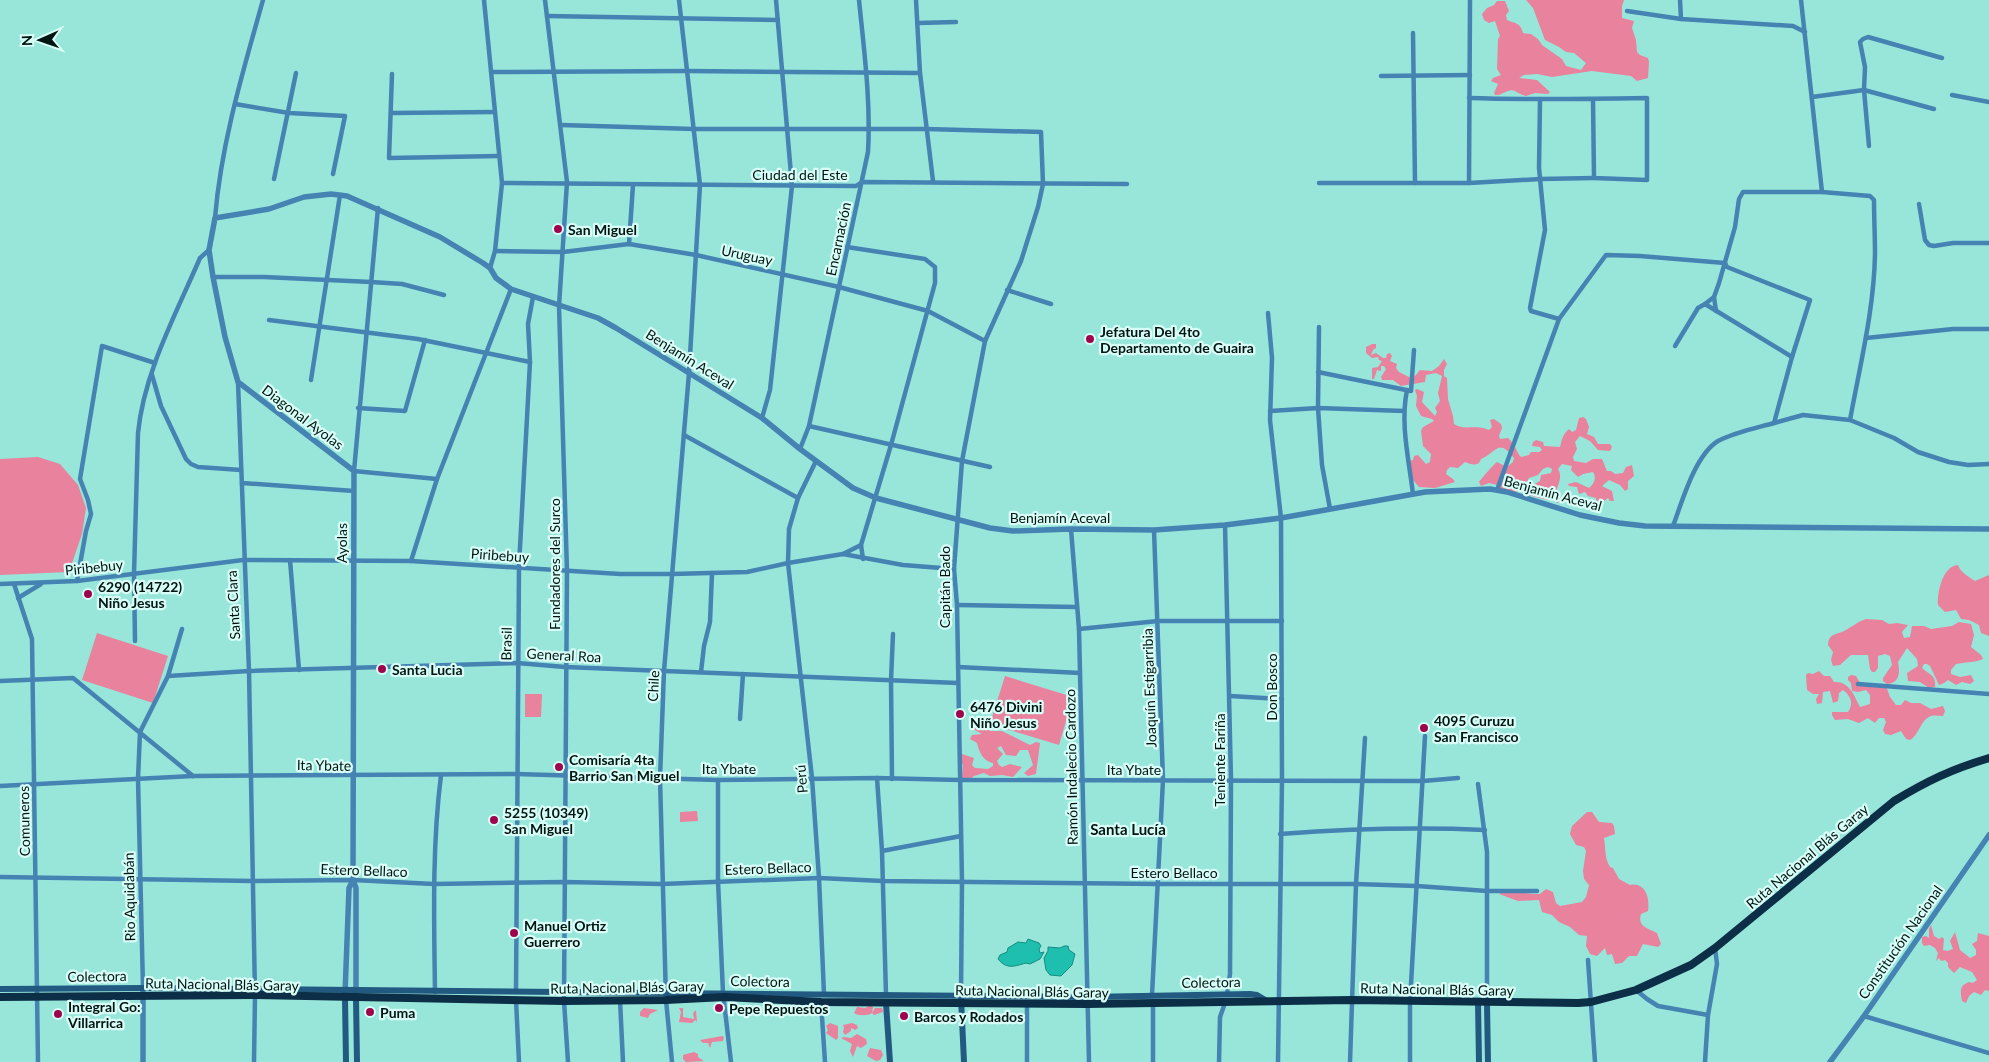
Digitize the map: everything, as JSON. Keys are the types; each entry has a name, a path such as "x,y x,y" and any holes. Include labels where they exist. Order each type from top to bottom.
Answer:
{"highway":[{"name":"Ruta Nacional Blás Garay","path":"0,997 37,998 143,991 516,996 620,1000 724,995 961,999 1027,1003 1087,1001 1152,1004 1351,1000 1487,1003 1591,1002 1636,990 1690,965 1715,948 1894,801 1925,782 1959,767 1989,758"}],"main road":[{"name":"Colectora","path":"0,989 143,991"},
{"path":"357,1062 356,994 435,992 516,996"},
{"path":"345,994 346,1062"},
{"name":"Colectora","path":"961,999 1087,1001 1152,995 1227,994 1256,995 1268,1002"},
{"path":"564,997 666,997"},
{"path":"886,999 890,1062"},
{"path":"961,999 964,1062"},
{"path":"1478,1002 1479,1062"},
{"path":"1487,1003 1488,1062"}],"street":[{"path":"215,218 218,182 235,104 263,0"},
{"path":"484,0 502,183 495,251 490,268"},
{"name":"Fundadores del Surco","path":"545,0 567,184 559,306 567,571 564,997 568,1062"},
{"name":"Chile","path":"672,1062 666,997 660,778 664,671 689,373 700,185 679,0"},
{"path":"762,418 770,390 792,186 776,0"},
{"name":"Encarnación","path":"800,449 809,426 868,152 866,73 859,0"},
{"path":"916,0 920,73 933,181"},
{"path":"1469,183 1470,0"},
{"path":"1680,0 1681,19"},
{"path":"1801,0 1822,192"},
{"path":"1627,11 1681,19 1793,26 1805,32"},
{"path":"547,16 778,20"},
{"path":"918,23 956,22"},
{"path":"1412,33 1415,183"},
{"path":"1869,146 1864,90 1865,67 1860,42 1865,37 1942,58"},
{"path":"491,72 920,73"},
{"path":"274,179 296,73"},
{"path":"392,74 389,158 499,156"},
{"path":"1381,76 1470,75"},
{"path":"1812,97 1864,90 1934,109"},
{"path":"1952,95 1989,102"},
{"path":"1319,183 1469,183 1594,178 1647,180 1647,98 1540,100 1469,98"},
{"path":"1593,99 1594,178"},
{"path":"1540,100 1540,179 1545,230 1530,308 1531,311 1559,319"},
{"path":"235,104 289,112 345,116 333,174"},
{"path":"391,113 495,112"},
{"path":"561,126 694,129 926,129"},
{"name":"Capitán Bado","path":"926,129 1041,132 1043,184 1038,207 1020,261 985,341 962,461 954,569 957,606 962,882 961,999"},
{"name":"Ciudad del Este","path":"502,183 856,186 862,182 933,181 1127,184"},
{"path":"629,244 633,185"},
{"path":"1716,311 1714,297 1735,227 1739,199 1743,192 1822,192 1870,196 1874,200 1875,255 1866,338 1850,420"},
{"name":"Benjamín Aceval","path":"215,218 269,209 304,198 330,194 347,196 378,208 440,237 490,268 496,278 511,289 598,318 762,418 853,488 876,498 990,528 1013,531 1071,529 1154,530 1225,525 1281,518 1413,494 1497,490 1580,515 1646,526 1989,529"},
{"path":"311,380 318,325 340,195"},
{"path":"1919,204 1925,240 1929,245 1989,243"},
{"name":"Ayolas","path":"353,880 354,471 358,408 378,208"},
{"name":"Santa Clara","path":"215,218 210,250 213,277 225,337 238,382 251,775 255,992 254,1062"},
{"name":"Uruguay","path":"495,251 563,252 629,244 696,255 839,287 928,311 985,341"},
{"path":"847,247 925,259 935,267 935,283 928,311 861,545 863,559"},
{"path":"134,641 134,574 140,410 155,363 200,258 210,250"},
{"path":"1497,490 1559,319 1606,255 1725,263 1727,267 1810,300 1774,423"},
{"path":"213,277 247,276 402,284 444,295"},
{"path":"411,561 437,479 511,289"},
{"path":"1007,290 1051,304"},
{"name":"Brasil","path":"519,1062 516,996 517,663 519,566 530,362 528,324 533,297"},
{"path":"1675,346 1698,308 1714,297"},
{"path":"1705,304 1792,357"},
{"name":"Don Bosco","path":"1268,313 1272,358 1270,420 1281,518 1282,780 1279,883 1278,1062"},
{"path":"269,320 425,340 530,362"},
{"path":"1319,327 1318,408 1322,465 1330,509"},
{"path":"1866,338 1953,329 1989,329"},
{"path":"358,408 405,410 425,340"},
{"path":"78,581 86,531 91,514 80,479 102,346 155,363"},
{"path":"1318,372 1411,391 1414,350"},
{"path":"152,374 161,406 186,459 191,464 198,466 241,470"},
{"name":"Diagonal Ayolas","path":"238,382 354,471"},
{"path":"1407,390 1404,411 1413,494"},
{"path":"1270,411 1318,408 1404,411"},
{"path":"1673,526 1694,472 1704,454 1717,442 1742,432 1803,414 1850,420 1894,438 1918,452 1949,462 1968,465 1989,464"},
{"path":"809,426 990,467"},
{"path":"684,435 798,498"},
{"name":"Perú","path":"816,461 798,498 789,529 788,562 812,778 819,878 825,1062"},
{"path":"354,471 437,479"},
{"path":"242,483 354,491"},
{"name":"Teniente Fariña","path":"1225,525 1232,780 1230,974 1227,994"},
{"name":"Ramón Indalecio Cardozo","path":"1071,529 1079,629 1089,1062"},
{"name":"Joaquín Estigarribia","path":"1152,995 1163,780 1154,530"},
{"path":"843,554 861,545"},
{"name":"Piribebuy","path":"0,584 78,581 243,560 411,561 519,566 567,571 672,574 747,572 788,562 843,554 903,566 954,569"},
{"path":"290,560 299,670"},
{"path":"701,672 704,646 710,622 712,573"},
{"name":"Piribebuy","path":"18,598 42,583"},
{"name":"Comuneros","path":"14,584 32,640 38,1062"},
{"path":"957,606 1077,607"},
{"path":"1079,629 1158,621 1282,621"},
{"path":"140,732 168,676 182,629"},
{"path":"892,779 891,680 893,634"},
{"name":"General Roa","path":"168,676 248,671 517,663 565,667 958,683"},
{"path":"958,667 1080,673"},
{"path":"740,719 742,674"},
{"path":"0,681 73,678 193,776"},
{"path":"1858,684 1989,694"},
{"path":"1230,696 1282,699"},
{"name":"Rio Aquidabán","path":"140,732 138,779 143,1062"},
{"path":"1410,1062 1410,1002 1425,736"},
{"path":"1350,1062 1358,828 1365,738"},
{"name":"Ita Ybate","path":"0,786 193,776 251,775 516,774 718,780 877,778 960,780 1423,781 1458,778"},
{"path":"435,992 434,884 436,814 441,775"},
{"path":"877,778 882,851 886,999"},
{"path":"718,780 718,881 724,995 732,1062"},
{"path":"1478,784 1487,852 1487,1003"},
{"path":"1280,834 1358,828 1420,827 1485,830"},
{"name":"Constitución Nacional","path":"1830,1062 1864,1016 1989,834"},
{"path":"882,851 961,836"},
{"name":"Estero Bellaco","path":"0,877 353,880 434,884 565,882 662,884 819,878 962,882 1356,884 1487,891 1537,891"},
{"path":"353,880 356,888 356,994"},
{"path":"345,994 349,888 353,880"},
{"path":"1705,1062 1708,1015 1717,964 1715,948"},
{"path":"1588,960 1595,1062"},
{"path":"1478,1002 1488,988"},
{"path":"1636,990 1647,1000 1658,1006 1708,1015"},
{"path":"620,1000 623,1062"},
{"path":"1027,1003 1027,1062"},
{"path":"1219,1062 1220,1017 1226,1003"},
{"path":"1152,1004 1153,1062"},
{"path":"1864,1016 1989,1053"}],"shaded area":[{"path":"1526,0 1624,0 1622,18 1634,21 1632,28 1637,52 1648,58 1649,62 1648,78 1637,81 1631,76 1592,71 1552,77 1537,74 1524,75 1519,78 1537,80 1550,92 1548,94 1535,93 1526,96 1512,90 1495,95 1498,84 1491,81 1493,78 1501,75 1497,69 1498,39 1500,36 1495,21 1489,23 1484,20 1482,14 1497,1 1505,1 1509,11 1506,15 1507,20 1519,25 1523,33 1531,34 1538,39 1542,45 1562,59 1566,66 1581,70 1586,63 1574,53 1566,52 1545,40 1533,8"},
{"path":"1376,344 1376,348 1371,355 1376,353 1386,358 1387,354 1390,353 1392,356 1390,361 1397,364 1396,368 1399,372 1411,378 1420,370 1432,371 1444,359 1447,364 1444,376 1447,378 1448,399 1454,424 1462,427 1489,430 1492,427 1490,420 1494,419 1501,424 1500,439 1508,438 1521,457 1529,455 1531,452 1542,450 1540,447 1532,446 1536,440 1543,442 1544,446 1560,447 1565,433 1569,429 1572,432 1576,430 1579,418 1583,417 1586,419 1589,427 1587,434 1594,437 1598,444 1610,444 1612,447 1610,451 1598,450 1590,441 1580,436 1575,442 1577,449 1573,457 1574,461 1586,463 1593,459 1602,459 1607,471 1615,474 1623,473 1626,467 1632,465 1634,476 1628,481 1628,489 1625,491 1620,485 1609,480 1602,486 1612,491 1614,501 1610,501 1608,498 1603,502 1596,502 1596,498 1588,496 1585,492 1579,494 1577,487 1569,486 1568,484 1576,482 1589,488 1594,481 1595,476 1593,472 1578,477 1571,470 1572,466 1562,464 1558,469 1560,478 1556,492 1560,497 1557,503 1553,499 1548,500 1528,495 1527,493 1531,486 1540,481 1541,475 1551,473 1552,469 1548,467 1543,469 1538,475 1529,478 1522,490 1514,492 1498,489 1497,485 1489,483 1481,486 1479,482 1497,462 1507,467 1513,462 1514,458 1501,447 1481,459 1477,464 1465,462 1458,468 1450,467 1446,474 1455,482 1435,488 1419,487 1413,480 1409,461 1418,455 1426,464 1430,462 1431,454 1423,446 1421,431 1423,427 1434,421 1421,416 1416,406 1417,396 1415,390 1424,392 1422,402 1435,416 1437,412 1435,408 1440,401 1438,393 1442,376 1436,373 1426,375 1425,382 1401,386 1393,380 1382,380 1381,377 1386,369 1384,366 1381,366 1381,371 1377,370 1374,379 1372,379 1372,368 1378,367 1382,361 1378,357 1372,358 1366,353 1366,347"},
{"path":"38,457 60,464 78,485 86,508 82,534 69,572 0,575 0,459"},
{"path":"1958,565 1963,572 1975,581 1989,575 1989,636 1981,633 1979,625 1969,620 1961,619 1956,610 1945,612 1938,605 1938,594 1944,575 1948,570"},
{"path":"1866,619 1882,620 1889,624 1908,625 1902,632 1904,638 1910,637 1912,626 1924,626 1931,629 1952,626 1959,622 1971,624 1974,635 1971,647 1983,659 1956,664 1951,670 1951,674 1960,677 1971,675 1974,681 1970,684 1962,682 1956,685 1948,680 1939,685 1930,666 1924,664 1922,668 1932,675 1935,680 1935,687 1929,688 1920,682 1908,681 1907,673 1918,666 1917,659 1907,648 1898,662 1897,679 1887,684 1883,681 1883,678 1892,665 1890,656 1885,654 1878,656 1878,668 1875,672 1872,672 1870,669 1868,655 1851,655 1840,665 1833,666 1831,660 1833,652 1828,645 1830,638"},
{"path":"97,633 168,656 153,703 82,680"},
{"path":"1819,671 1824,676 1830,676 1834,682 1847,686 1860,707 1870,704 1870,695 1866,690 1852,691 1851,683 1848,680 1848,677 1851,675 1856,676 1860,683 1886,686 1890,697 1896,705 1901,705 1905,700 1911,703 1920,703 1931,709 1943,706 1945,711 1943,716 1928,718 1910,740 1906,739 1901,731 1891,735 1885,734 1883,730 1886,722 1884,718 1879,718 1875,723 1868,718 1859,723 1848,719 1835,720 1832,712 1848,712 1851,700 1843,690 1839,693 1838,701 1833,703 1830,691 1823,692 1822,703 1817,704 1816,699 1819,694 1813,694 1807,690 1806,675"},
{"path":"1005,676 1073,697 1059,745 990,724"},
{"path":"525,694 542,694 541,717 525,717"},
{"path":"985,720 989,722 990,731 1002,731 1030,745 1036,742 1040,743 1036,774 1028,776 1024,773 1033,765 1028,750 1020,750 1016,756 1006,755 1001,746 997,748 1003,754 997,761 999,765 1002,767 1010,764 1022,767 1013,777 1002,775 990,776 984,773 974,776 969,780 962,778 963,765 960,760 962,754 974,758 972,765 975,768 988,769 993,766 993,763 982,756 977,743 970,739 972,735 982,734 971,728 973,723"},
{"path":"697,811 698,821 680,822 680,812"},
{"path":"1587,812 1592,812 1599,822 1612,823 1614,826 1615,834 1604,838 1608,863 1619,879 1630,885 1643,888 1647,896 1648,911 1641,914 1641,922 1644,926 1657,933 1661,944 1658,947 1643,944 1637,956 1629,956 1622,963 1615,964 1612,954 1607,955 1605,948 1597,956 1590,954 1586,946 1587,936 1579,935 1552,915 1542,912 1539,900 1518,901 1499,894 1514,892 1540,894 1546,889 1553,892 1556,903 1560,906 1582,902 1586,897 1589,885 1584,879 1583,871 1586,851 1584,847 1576,845 1570,834 1572,826"},
{"path":"1931,925 1934,936 1944,939 1943,950 1953,949 1950,941 1955,932 1960,950 1970,958 1976,955 1976,950 1972,944 1977,941 1978,933 1989,936 1989,991 1985,990 1981,995 1974,992 1969,996 1966,1003 1962,1001 1961,990 1963,986 1977,980 1972,972 1960,967 1954,973 1948,967 1948,963 1945,960 1941,961 1939,958 1936,961 1938,953 1935,948 1930,945 1924,946 1922,943 1922,937 1926,936 1929,938"},
{"path":"1028,939 1039,943 1041,946 1039,949 1040,953 1044,952 1040,959 1030,964 1008,966 998,959 1000,955 1007,952 1008,948 1018,942 1026,943"},
{"path":"1068,946 1069,950 1075,954 1072,965 1061,976 1050,975 1046,970 1044,958 1048,947 1060,948"},
{"path":"871,1005 873,1007 870,1014 860,1015 854,1013 857,1007 865,1008"},
{"path":"644,1008 658,1010 650,1014 648,1018 640,1016 640,1012"},
{"path":"679,1008 683,1008 683,1017 694,1019 693,1013 696,1010 697,1022 695,1020 692,1023 679,1022 681,1012"},
{"path":"875,1008 882,1008 883,1012 874,1015 872,1013"},
{"path":"830,1023 838,1026 838,1038 836,1040 826,1033 828,1030 826,1026"},
{"path":"852,1023 857,1025 858,1028 855,1030 851,1028 851,1031 845,1035 843,1025"},
{"path":"857,1034 866,1039 867,1044 861,1048 857,1046 853,1057 850,1051 852,1044 841,1038 851,1038"},
{"path":"724,1037 723,1041 712,1042 710,1048 708,1043 703,1043 700,1040"},
{"path":"870,1048 881,1050 883,1055 880,1060 876,1061 867,1056"},
{"path":"694,1052 704,1061 686,1062 683,1059 683,1055"}],"place":[{"name":"San Miguel","path":"558,229"},
{"name":"Jefatura Del 4to Departamento de Guaira","path":"1090,339"},
{"name":"6290 (14722) Niño Jesus","path":"88,594"},
{"name":"Santa Lucia","path":"382,669"},
{"name":"6476 Divini Niño Jesus","path":"960,714"},
{"name":"4095 Curuzu San Francisco","path":"1424,728"},
{"name":"Comisaría 4ta Barrio San Miguel","path":"559,767"},
{"name":"5255 (10349) San Miguel","path":"494,820"},
{"name":"Manuel Ortiz Guerrero","path":"514,933"},
{"name":"Pepe Repuestos","path":"719,1008"},
{"name":"Puma","path":"370,1012"},
{"name":"Integral Go: Villarrica","path":"58,1014"},
{"name":"Barcos y Rodados","path":"904,1016"}],"district":[{"name":"Santa Lucía","path":"1128,829"}]}
